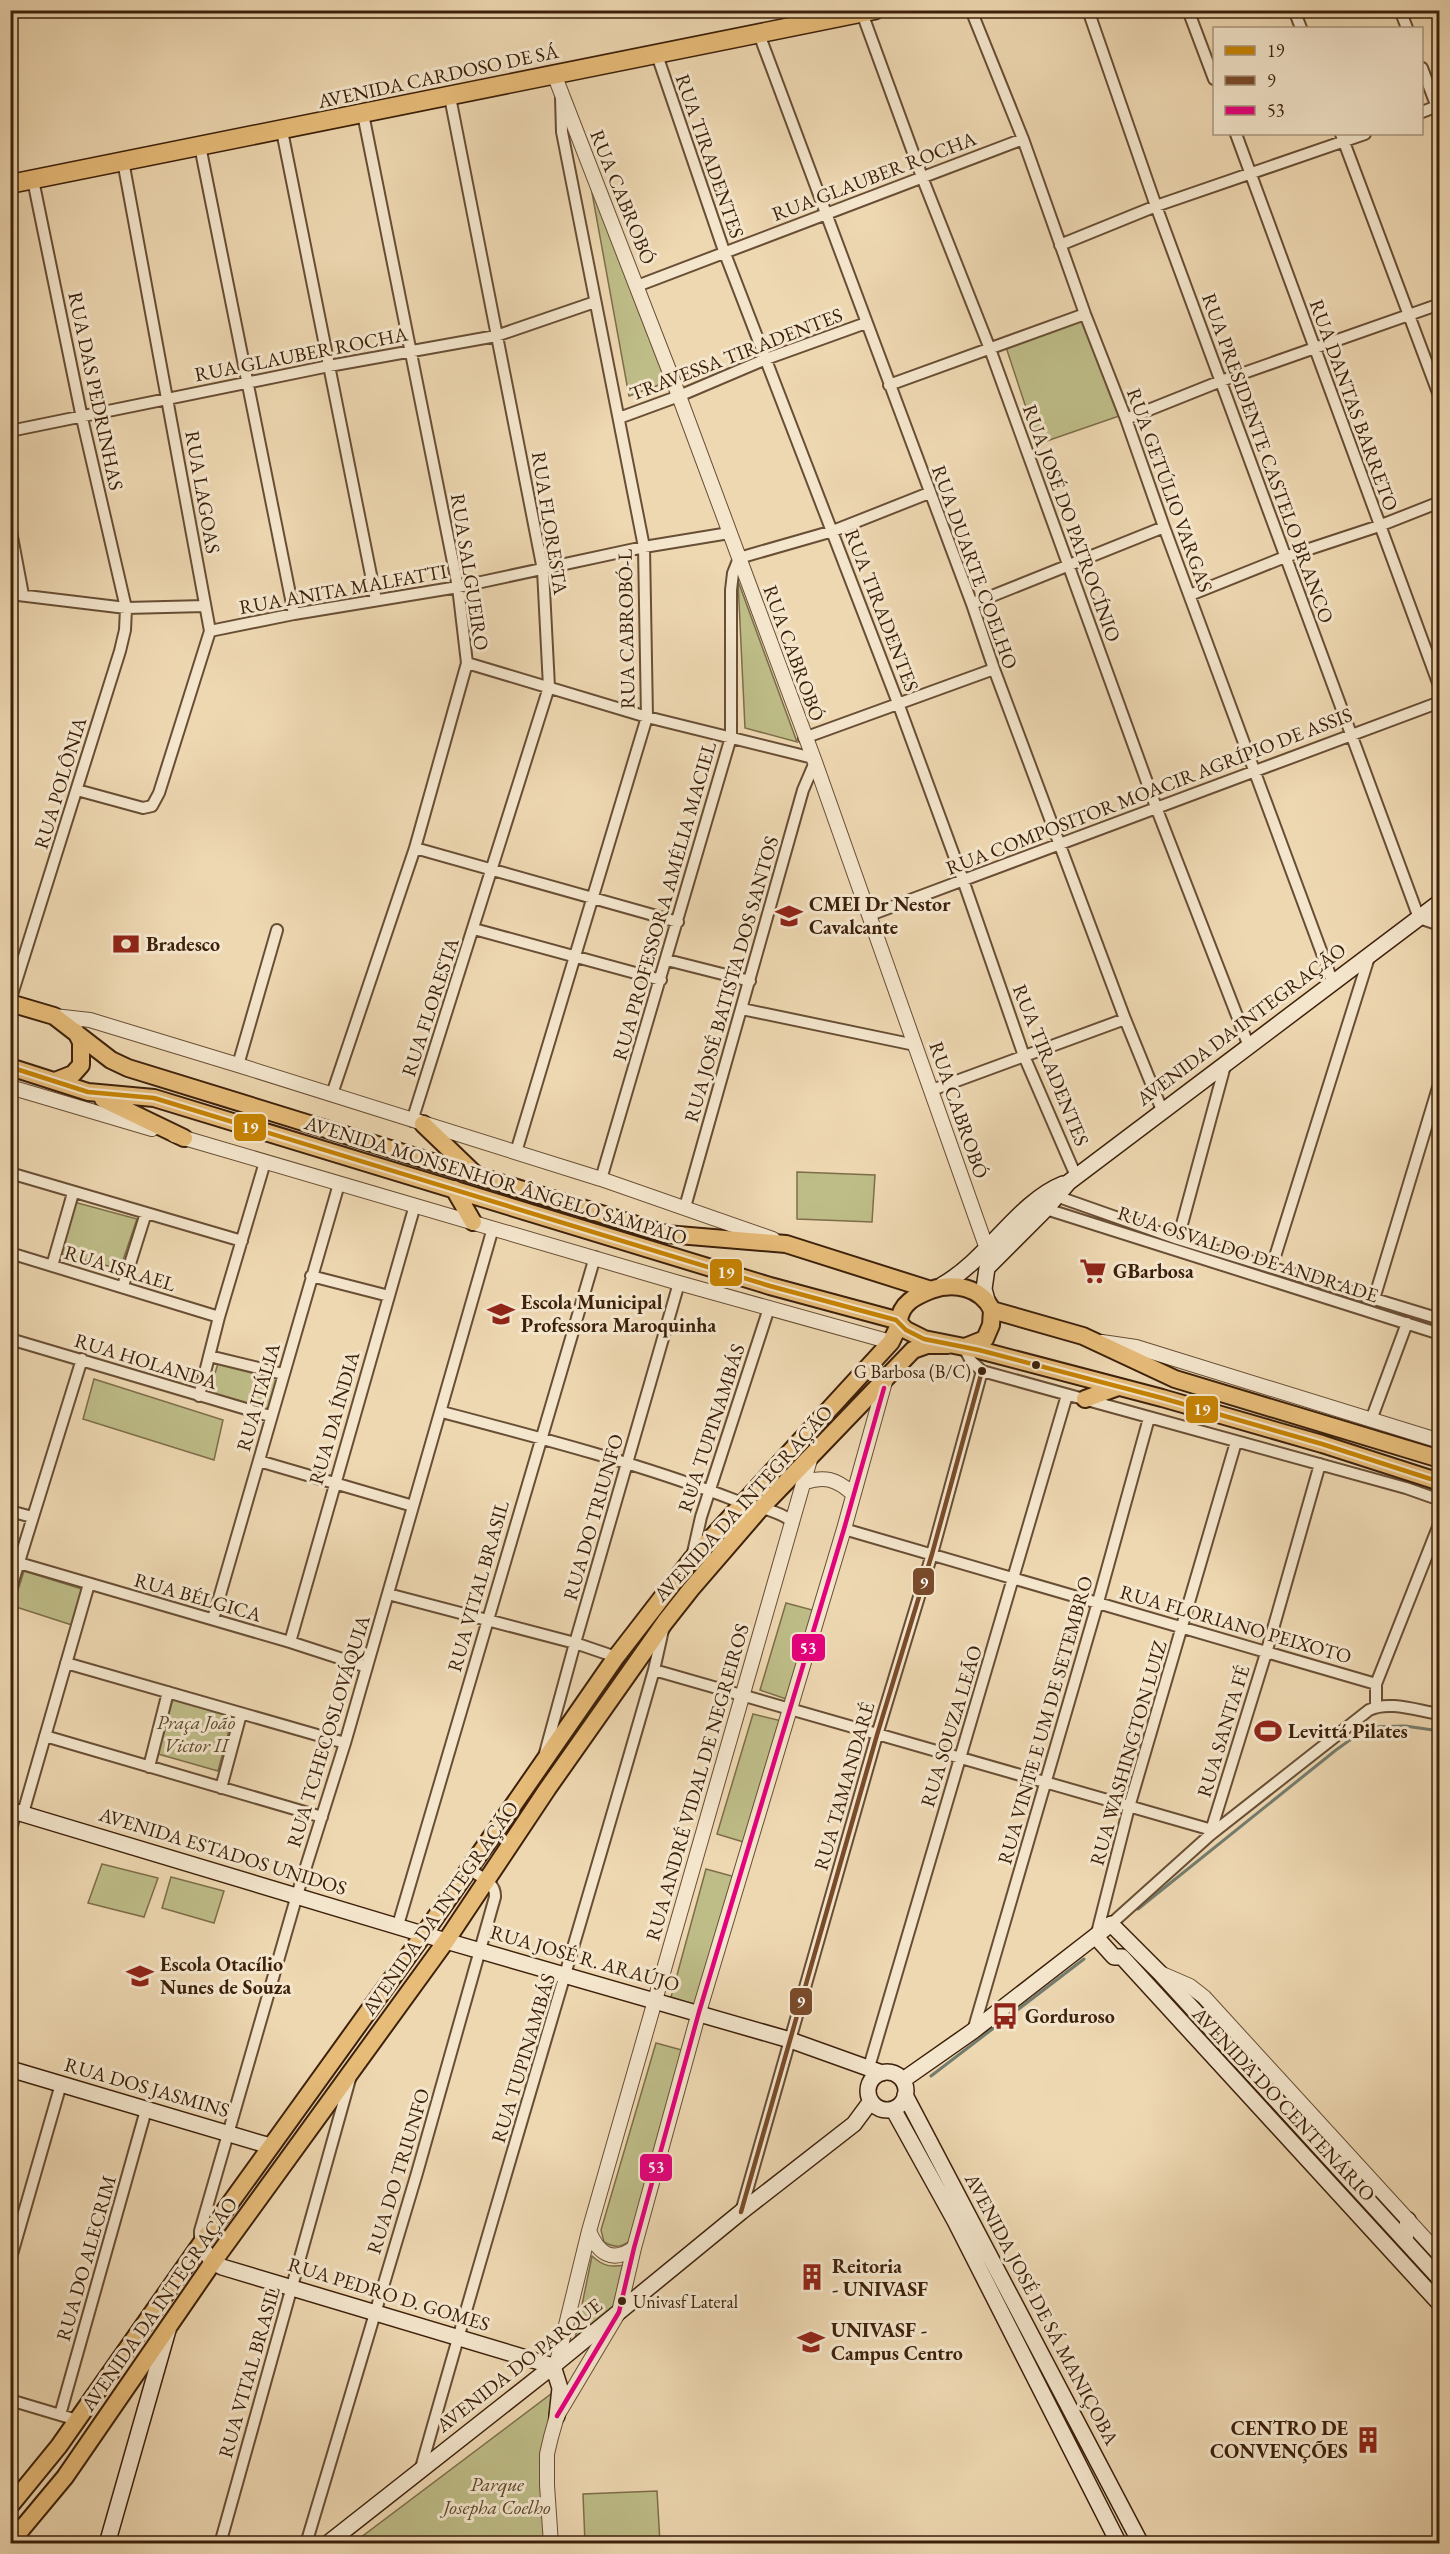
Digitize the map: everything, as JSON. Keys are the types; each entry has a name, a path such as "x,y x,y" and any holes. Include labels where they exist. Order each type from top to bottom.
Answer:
{"highway":[{"name":"AVENIDA CARDOSO DE SÁ","path":"10,184 868,12"}],"main road":[{"name":"AVENIDA DA INTEGRAÇÃO","path":"1072,1179 1248,1044 1440,902"},
{"name":"AVENIDA MONSENHOR ÂNGELO SAMPAIO","path":"10,1002 54,1016 118,1064 666,1234 786,1244 937,1288 976,1292 989,1305 1099,1342 1175,1379 1440,1459"},
{"path":"55,1082 73,1074 81,1065 81,1042 76,1032"},
{"name":"AVENIDA MONSENHOR ÂNGELO SAMPAIO","path":"10,1067 88,1092 154,1098 770,1286 899,1323 914,1335 1119,1386 1322,1444 1440,1482"},
{"path":"88,1092 184,1138"},
{"path":"418,1122 478,1177"},
{"path":"956,1346 985,1339 991,1325 989,1305 984,1289 987,1268 1046,1209 1072,1179"},
{"path":"899,1323 906,1304 956,1277 1038,1199 1051,1189 1072,1179"},
{"path":"454,1189 472,1222"},
{"name":"AVENIDA DA INTEGRAÇÃO","path":"10,2506 77,2420 270,2146 424,1934 616,1657 691,1560 891,1342 899,1323"},
{"name":"AVENIDA DA INTEGRAÇÃO","path":"11,2542 65,2477 213,2262 446,1941 665,1622 691,1589 760,1509 913,1350 927,1346 956,1346"},
{"path":"1085,1399 1119,1386"},
{"name":"AVENIDA ESTADOS UNIDOS","path":"17,1811 424,1934"},
{"path":"904,2088 894,2073 876,2070 868,2092 871,2101 881,2109 892,2109 901,2104 904,2088 973,2031 1111,1924 1160,1973 1440,2279"},
{"name":"RUA JOSÉ R. ARAÚJO","path":"424,1934 699,2012 876,2070"},
{"name":"AVENIDA DO CENTENÁRIO","path":"1096,1937 1118,1957 1440,2304"},
{"path":"1075,1954 1085,1949 1094,1949 1118,1957 1134,1946"},
{"path":"368,2010 386,2023"},
{"name":"RUA DOS JASMINS","path":"10,2069 270,2146"},
{"name":"AVENIDA JOSÉ DE SÁ MANIÇOBA","path":"904,2088 1141,2544"},
{"name":"AVENIDA DO PARQUE","path":"327,2544 854,2124 871,2101"},
{"name":"AVENIDA JOSÉ DE SÁ MANIÇOBA","path":"892,2109 955,2221 1119,2544"},
{"path":"1405,2240 1408,2220"},
{"path":"200,2245 213,2262"},
{"name":"RUA PEDRO D. GOMES","path":"213,2262 222,2267 555,2364"},
{"path":"106,2544 170,2323"},
{"path":"555,2364 560,2388 557,2416"}],"street":[{"name":"RUA GETÚLIO VARGAS","path":"971,10 1023,139 1084,314 1126,419 1333,982"},
{"name":"RUA PRESIDENTE CASTELO BRANCO","path":"1088,10 1156,206 1419,918"},
{"path":"1188,10 1213,74"},
{"path":"1294,10 1301,27"},
{"path":"1400,10 1407,27"},
{"name":"RUA JOSÉ DO PATROCÍNIO","path":"868,12 922,177 990,349 1156,807 1248,1044"},
{"name":"RUA DUARTE COELHO","path":"759,34 1125,1019 1162,1110"},
{"name":"RUA TIRADENTES","path":"657,55 724,251 898,703 1024,1056 1072,1179"},
{"path":"1423,71 1438,109 1423,112"},
{"name":"RUA CABROBÓ","path":"554,74 679,396 814,760 987,1249"},
{"name":"RUA CABROBÓ-L","path":"516,1152 647,717 644,548 562,132 561,94"},
{"name":"RUA FLORESTA","path":"418,1122 474,929 549,687 543,570 450,97"},
{"name":"RUA SALGUEIRO","path":"332,1094 415,848 467,663 458,587 363,114"},
{"path":"282,131 376,600"},
{"name":"RUA DANTAS BARRETO","path":"1236,135 1378,526 1440,688"},
{"path":"1060,245 1156,206 1252,174 1343,137 1440,398"},
{"name":"RUA GLAUBER ROCHA","path":"637,286 1023,139"},
{"path":"200,146 294,614"},
{"name":"RUA LAGOAS","path":"77,790 148,808 156,801 210,631 123,161"},
{"name":"RUA DAS PEDRINHAS","path":"33,180 82,418 126,609"},
{"name":"RUA GLAUBER ROCHA","path":"10,431 329,366 496,336 595,302"},
{"path":"1126,419 1221,381 1440,304"},
{"path":"889,385 1084,314"},
{"name":"TRAVESSA TIRADENTES","path":"618,418 679,396 766,359 866,323"},
{"path":"739,558 832,531 929,493"},
{"path":"1190,595 1286,557 1440,502"},
{"path":"10,526 23,595"},
{"path":"972,604 1164,527"},
{"name":"RUA ANITA MALFATTI","path":"210,631 294,614 458,587 644,548 729,533"},
{"name":"RUA PROFESSORA AMÉLIA MACIEL","path":"601,1179 731,737 731,590 733,573 739,558"},
{"path":"10,594 126,609 205,606"},
{"name":"RUA POLÔNIA","path":"10,1002 120,651 125,630 126,609"},
{"path":"467,663 647,717 814,760"},
{"path":"804,738 994,669"},
{"name":"RUA COMPOSITOR MOACIR AGRÍPIO DE ASSIS","path":"870,915 1060,842 1440,702"},
{"name":"RUA JOSÉ BATISTA DOS SANTOS","path":"685,1207 803,790 814,760"},
{"path":"415,848 678,922"},
{"path":"1419,918 1440,925"},
{"path":"474,929 661,980"},
{"path":"238,1065 277,930"},
{"path":"1272,1266 1371,952"},
{"path":"667,960 750,981"},
{"path":"742,1009 915,1045"},
{"name":"AVENIDA MONSENHOR ÂNGELO SAMPAIO","path":"54,1016 90,1020 332,1094 601,1179 786,1244"},
{"path":"932,1090 1125,1019"},
{"path":"1178,1239 1226,1062"},
{"path":"1374,1299 1440,1081"},
{"path":"10,1087 679,1283 891,1342"},
{"path":"199,1396 219,1317 265,1162"},
{"path":"10,1173 242,1241"},
{"name":"RUA ITÁLIA","path":"213,1620 270,1416 339,1184"},
{"path":"52,1266 74,1193"},
{"name":"RUA OSVALDO DE ANDRADE","path":"1056,1196 1178,1239 1440,1319"},
{"name":"RUA DA ÍNDIA","path":"290,1642 416,1205"},
{"name":"RUA OSVALDO DE ANDRADE","path":"1046,1209 1440,1334"},
{"path":"123,1286 146,1214"},
{"name":"RUA TCHECOSLOVÁQUIA","path":"200,2245 200,2231 297,1895 345,1743 442,1412 493,1228"},
{"name":"RUA ISRAEL","path":"10,1253 219,1317"},
{"name":"RUA VITAL BRASIL","path":"398,1925 595,1257"},
{"path":"311,1276 389,1296"},
{"name":"RUA DO TRIUNFO","path":"543,1761 679,1283"},
{"name":"RUA TUPINAMBÁS","path":"691,1560 709,1490 769,1308"},
{"path":"1371,1420 1407,1323"},
{"name":"RUA HOLANDA","path":"10,1339 270,1416"},
{"path":"1099,1342 1136,1347 1440,1441"},
{"path":"956,1346 982,1371 1406,1488 1440,1500"},
{"path":"209,1356 283,1374"},
{"path":"10,1591 82,1359"},
{"name":"RUA TAMANDARÉ","path":"741,2212 877,1735 932,1554 982,1371"},
{"path":"551,2544 547,2454 557,2416 619,2312 634,2248 699,2012 844,1528 852,1493 887,1376"},
{"name":"RUA SOUZA LEÃO","path":"876,2070 960,1759 1067,1395"},
{"path":"442,1412 540,1438 709,1490 760,1509 784,1515 793,1522"},
{"name":"RUA VINTE E UM DE SETEMBRO","path":"973,2031 1149,1418"},
{"name":"RUA WASHINGTON LUIZ","path":"1096,1937 1129,1807 1236,1442"},
{"name":"RUA ANDRÉ VIDAL DE NEGREIROS","path":"555,2364 589,2231 654,2000 811,1456"},
{"path":"259,1461 413,1506"},
{"name":"RUA SANTA FÉ","path":"1211,1832 1267,1650 1320,1464"},
{"path":"805,1482 828,1478 843,1485 852,1493"},
{"path":"10,1511 32,1517"},
{"path":"1376,1707 1376,1684 1440,1522"},
{"name":"RUA FLORIANO PEIXOTO","path":"844,1528 1267,1650 1376,1684"},
{"name":"RUA BÉLGICA","path":"19,1563 290,1642 367,1667"},
{"path":"10,1833 45,1736 89,1584"},
{"path":"388,1594 575,1643 616,1657"},
{"name":"RUA TUPINAMBÁS","path":"421,2468 567,1974 654,1670 665,1622"},
{"path":"66,1664 345,1743"},
{"path":"654,1670 1211,1832"},
{"path":"149,1767 168,1692"},
{"path":"1111,1924 1211,1832 1340,1731 1376,1707 1389,1706 1440,1714"},
{"path":"221,1788 241,1714"},
{"path":"45,1736 322,1817"},
{"path":"469,1869 487,1881"},
{"name":"RUA DO TRIUNFO","path":"306,2544 481,1951 495,1897 495,1888 487,1881"},
{"path":"1160,1973 1190,1986 1204,1997 1440,2255"},
{"name":"RUA VITAL BRASIL","path":"220,2544 352,2071"},
{"path":"10,2261 61,2084"},
{"name":"RUA DO ALECRIM","path":"60,2415 146,2110"},
{"path":"589,2231 597,2248 605,2254 624,2255 634,2248"},
{"path":"10,2400 77,2420"}],"green space":[{"path":"586,160 667,382 629,396"},
{"path":"1088,313 1122,415 1038,444 1004,341"},
{"path":"738,581 797,742 745,728"},
{"path":"797,1172 875,1175 872,1222 797,1219"},
{"path":"74,1202 137,1219 120,1269 61,1254"},
{"path":"221,1353 283,1371 269,1413 209,1394"},
{"path":"94,1379 223,1420 214,1460 83,1419"},
{"path":"24,1571 85,1590 75,1626 13,1606"},
{"path":"786,1603 816,1611 792,1701 760,1690"},
{"name":"Praça João Victor II","path":"174,1695 234,1711 218,1771 158,1754"},
{"path":"753,1714 782,1721 750,1844 717,1834"},
{"path":"102,1864 158,1878 144,1917 88,1903"},
{"path":"706,1869 739,1878 701,2007 671,1997"},
{"path":"171,1877 224,1891 214,1923 162,1908"},
{"path":"656,2043 689,2052 634,2237 623,2245 612,2246 604,2242 601,2230"},
{"path":"592,2256 608,2265 626,2265 615,2308 575,2339"},
{"name":"Parque Josepha Coelho","path":"555,2391 549,2414 544,2459 549,2543 352,2544"},
{"path":"657,2491 660,2543 585,2543 583,2494"}],"waterway":[{"path":"1138,1909 1336,1750 1368,1727 1405,1726 1440,1731"},
{"path":"931,2076 1084,1959"}],"transit line":[{"name":"19","path":"10,1067 88,1092 154,1098 770,1286 896,1320 906,1330 924,1339 979,1350 1162,1398 1322,1444 1440,1482"},
{"name":"9","path":"741,2212 877,1735 932,1554 982,1371"},
{"name":"53","path":"557,2416 619,2312 634,2248 699,2012 884,1388"}],"place":[{"name":"CMEI Dr Nestor Cavalcante","path":"789,916"},
{"name":"Bradesco","path":"126,944"},
{"name":"GBarbosa","path":"1093,1271"},
{"name":"Escola Municipal Professora Maroquinha","path":"501,1314"},
{"name":"G Barbosa (B/C)","path":"982,1371"},
{"name":"Levittá Pilates","path":"1268,1731"},
{"name":"Escola Otacílio Nunes de Souza","path":"140,1976"},
{"name":"Gorduroso","path":"1005,2016"},
{"name":"Reitoria - UNIVASF","path":"812,2277"},
{"name":"Univasf Lateral","path":"622,2301"},
{"name":"UNIVASF - Campus Centro","path":"811,2342"},
{"name":"CENTRO DE CONVENÇÕES","path":"1368,2440"}]}
